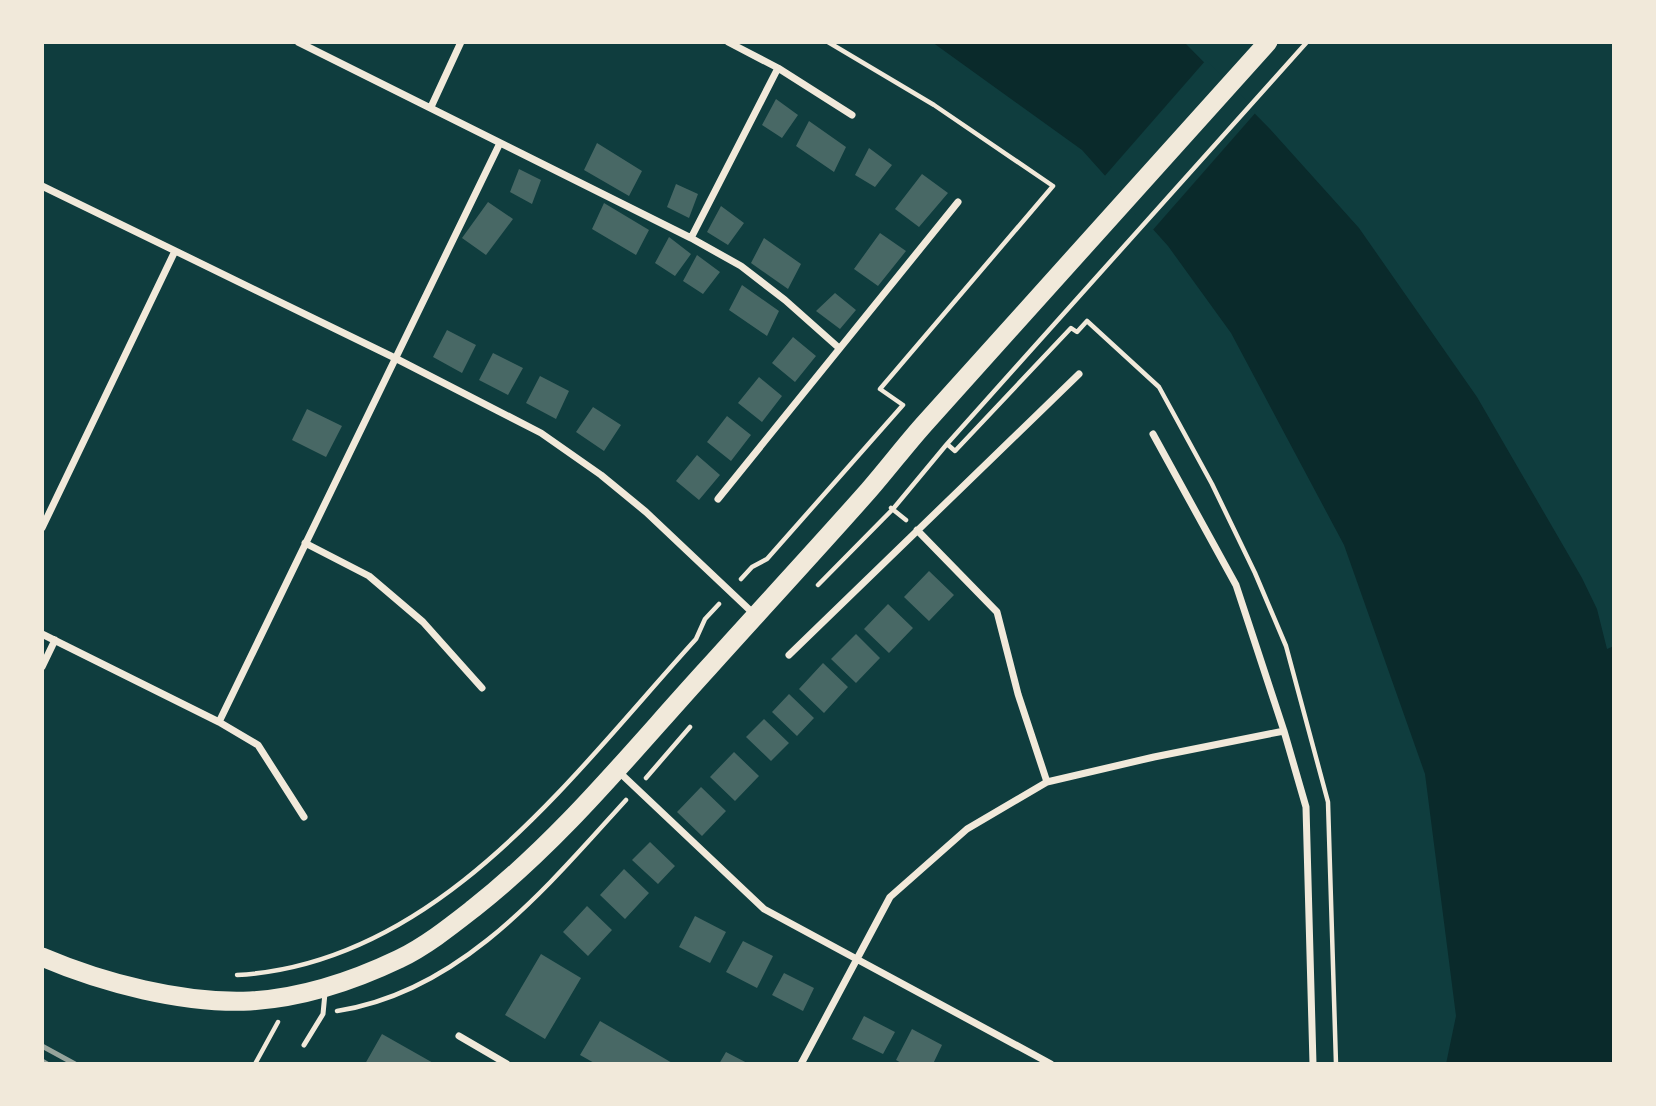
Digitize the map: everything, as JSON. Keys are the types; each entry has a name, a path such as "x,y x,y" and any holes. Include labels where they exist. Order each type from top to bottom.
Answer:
{"highway":[{"path":"42,957 104,979 156,992 202,999 250,1001 293,995 344,982 403,957 450,927 505,884 562,830 618,770 1268,42"}],"street":[{"path":"298,42 741,266 785,300 839,348"},
{"path":"431,107 461,42"},
{"path":"728,42 778,68 852,115"},
{"path":"691,239 778,68"},
{"path":"219,722 500,143"},
{"path":"42,187 395,358 541,433 601,475 646,512 755,616"},
{"path":"718,499 958,202"},
{"path":"42,528 175,251"},
{"path":"789,655 1079,374"},
{"path":"1153,434 1236,585 1306,807 1313,1064"},
{"path":"917,530 997,612 1018,694 1047,782"},
{"path":"305,543 369,576 423,622 482,688"},
{"path":"42,634 219,722 258,745 304,817"},
{"path":"42,667 55,640"},
{"path":"801,1064 890,897 967,829 1047,782 1284,731"},
{"path":"618,770 764,909 1051,1064"},
{"path":"459,1036 507,1064"}],"lane":[{"path":"304,1045 323,1014 326,986"}],"path":[{"path":"1133,236 1307,42"},
{"path":"947,444 955,451 1071,328 1077,332 1087,321 1159,387 1212,484 1255,573"},
{"path":"752,567 767,559 903,405"},
{"path":"869,489 917,530"},
{"path":"232,976 285,969 333,957 387,932 444,895 481,866 529,822 696,639 705,619"},
{"path":"255,1064 293,995"}],"water":[{"path":"932,42 1184,42 1270,129 1359,228 1477,397 1582,578 1597,609 1607,649 1614,646 1614,1064 1446,1064 1456,1016 1425,774 1344,545 1231,333 1168,246 1082,150"}],"pier":[{"path":"1206,60 1257,111 1151,232 1103,178"}],"building":[{"path":"776,99 798,115 782,138 762,125"},
{"path":"809,121 846,147 834,172 796,146"},
{"path":"597,143 642,171 629,196 584,170"},
{"path":"869,148 892,165 875,187 855,175"},
{"path":"519,169 541,180 532,204 510,192"},
{"path":"922,174 948,193 919,227 895,209"},
{"path":"676,184 698,194 689,218 667,207"},
{"path":"488,202 513,219 486,255 462,238"},
{"path":"604,203 649,230 636,255 592,229"},
{"path":"721,206 744,223 728,245 707,232"},
{"path":"880,233 906,251 878,286 854,269"},
{"path":"669,237 691,254 675,276 655,263"},
{"path":"764,238 801,264 788,289 751,263"},
{"path":"697,255 720,272 703,294 683,281"},
{"path":"742,285 779,311 767,336 729,310"},
{"path":"835,293 856,310 840,329 816,311"},
{"path":"447,330 476,345 462,373 433,357"},
{"path":"793,337 816,356 795,382 772,363"},
{"path":"493,353 523,368 508,395 479,380"},
{"path":"540,376 569,391 556,419 526,403"},
{"path":"759,377 782,396 762,422 738,403"},
{"path":"593,407 621,425 604,451 576,432"},
{"path":"307,409 342,426 326,457 292,440"},
{"path":"727,416 751,435 731,461 707,442"},
{"path":"697,455 720,475 699,500 676,481"},
{"path":"929,571 954,595 929,621 904,597"},
{"path":"888,604 913,628 889,653 864,629"},
{"path":"856,634 880,658 856,683 831,659"},
{"path":"823,663 848,687 824,713 799,689"},
{"path":"789,694 814,718 797,736 772,712"},
{"path":"764,719 789,743 771,761 746,737"},
{"path":"734,752 759,776 735,801 710,777"},
{"path":"701,787 726,811 702,836 677,812"},
{"path":"650,842 675,866 658,884 632,860"},
{"path":"624,869 649,893 625,919 600,895"},
{"path":"587,906 612,930 588,956 563,932"},
{"path":"695,916 726,932 710,963 679,947"},
{"path":"743,941 773,956 757,988 726,972"},
{"path":"541,954 581,978 545,1039 505,1015"},
{"path":"784,973 814,988 803,1011 772,995"},
{"path":"864,1016 895,1032 883,1054 852,1039"},
{"path":"600,1021 674,1064 596,1064 580,1055"},
{"path":"912,1029 942,1045 933,1064 903,1064 896,1060"},
{"path":"382,1034 435,1064 365,1064"},
{"path":"726,1052 749,1064 719,1064"}],"railway":[{"path":"42,1046 75,1064"},
{"path":"42,1061 47,1064"}]}
